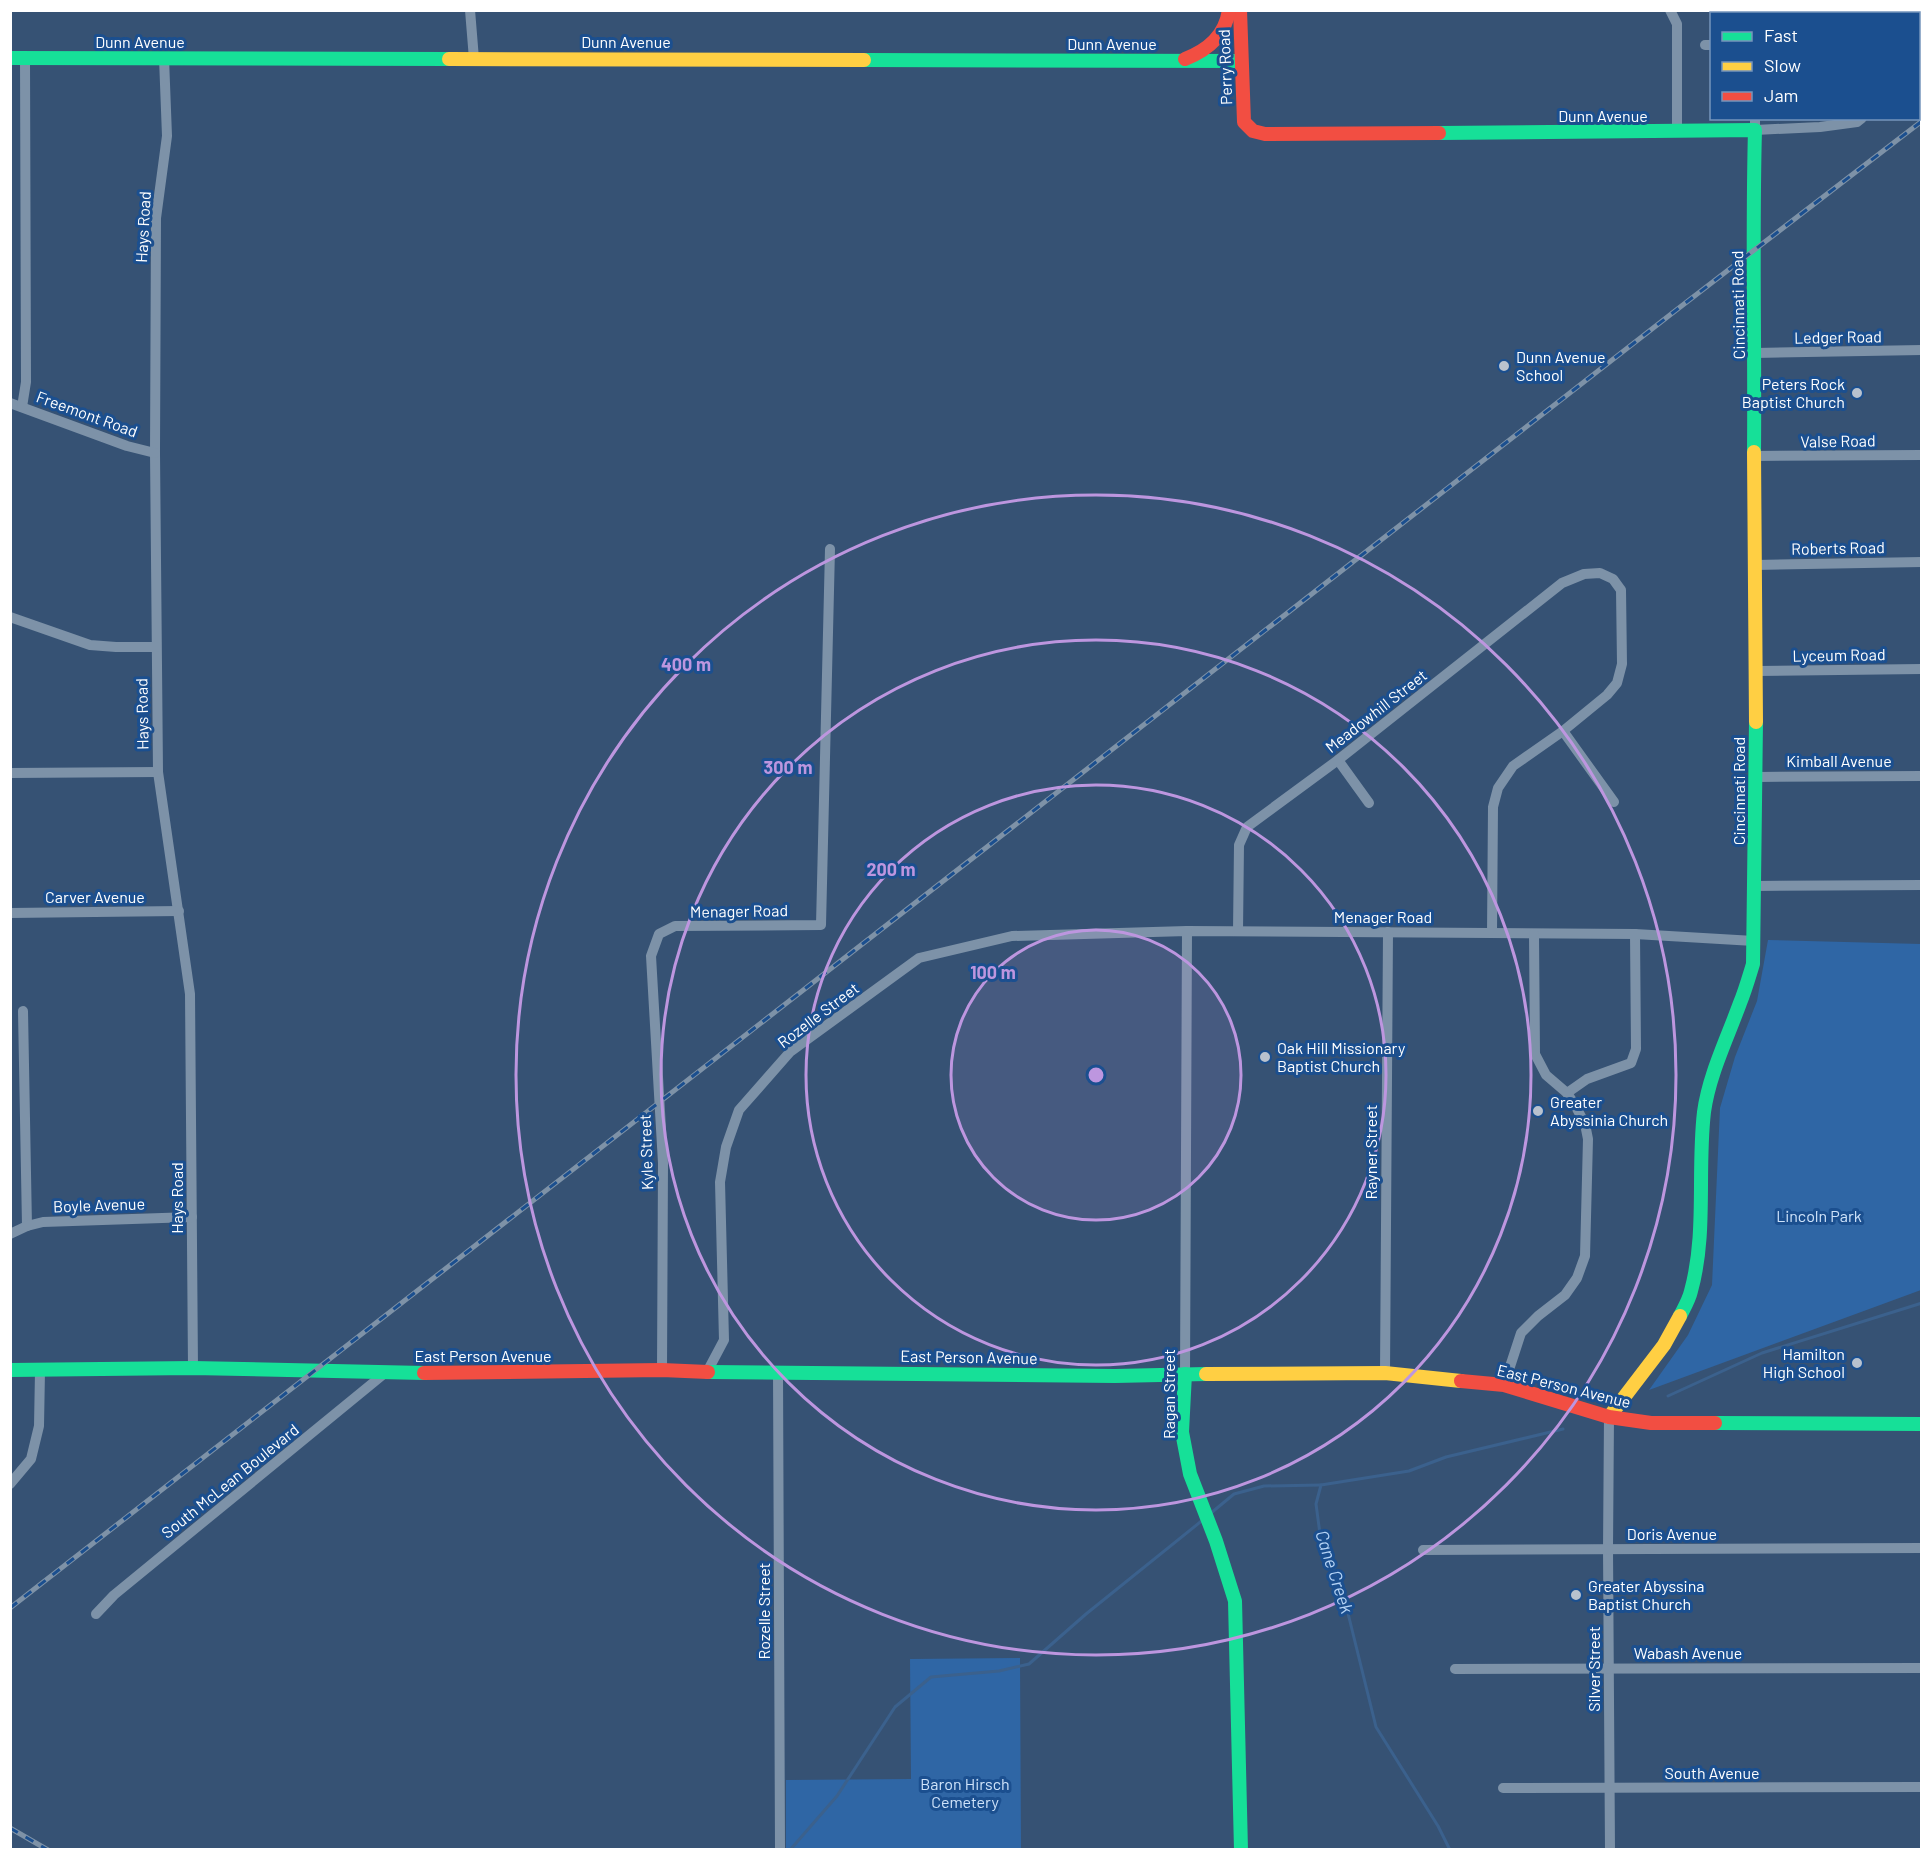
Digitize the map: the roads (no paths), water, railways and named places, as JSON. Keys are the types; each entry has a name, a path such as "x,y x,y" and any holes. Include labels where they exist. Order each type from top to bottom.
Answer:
{"main road":[{"path":"1179,61 1194,56 1219,37 1228,21 1229,10"},
{"name":"Perry Road","path":"1240,10 1244,122"},
{"name":"Dunn Avenue","path":"18,58 1241,61"},
{"name":"Dunn Avenue","path":"1244,122 1253,131 1264,134 1677,132 1755,124"},
{"name":"Cincinnati Road","path":"1609,1417 1664,1345 1691,1293 1700,1244 1700,1168 1704,1112 1708,1092 1753,964 1756,886 1753,214 1755,124"},
{"name":"East Person Avenue","path":"10,1370 193,1368 385,1373 662,1370 1115,1376 1385,1373 1504,1386 1609,1417 1651,1423 1922,1424"},
{"name":"Ragan Street","path":"1185,1374 1182,1432 1190,1474 1235,1601 1241,1850"}],"street":[{"path":"470,10 474,59"},
{"path":"1670,10 1677,24 1677,132"},
{"path":"18,58 26,382 22,407"},
{"name":"Hays Road","path":"164,58 167,136 156,218 154,453 158,772 190,994 193,1368"},
{"name":"Dunn Avenue","path":"1755,124 1859,120"},
{"name":"Ledger Road","path":"1755,353 1922,350"},
{"name":"Freemont Road","path":"10,403 127,446 154,453"},
{"name":"Valse Road","path":"1754,456 1922,455"},
{"name":"Menager Road","path":"659,934 675,926 821,925 830,549"},
{"name":"Roberts Road","path":"1755,565 1922,562"},
{"name":"Meadowhill Street","path":"1238,931 1239,845 1247,826 1338,760 1562,583 1584,574 1600,573 1613,579 1622,590 1622,664 1617,683 1607,695 1563,731"},
{"path":"10,616 90,645 156,647"},
{"name":"Lyceum Road","path":"1756,671 1922,669"},
{"path":"1492,933 1493,807 1498,788 1513,766 1563,731 1614,802"},
{"path":"1338,760 1369,803"},
{"path":"10,772 158,772"},
{"name":"Kimball Avenue","path":"1756,777 1922,776"},
{"path":"1756,886 1922,885"},
{"name":"Carver Avenue","path":"10,913 179,912"},
{"name":"Ragan Street","path":"1185,1374 1187,931"},
{"name":"Menager Road","path":"1012,936 1238,931 1635,934 1754,940"},
{"name":"Rayner Street","path":"1385,1373 1388,932"},
{"name":"Kyle Street","path":"659,934 651,956 663,1163 662,1370"},
{"path":"1504,1386 1521,1333 1565,1295 1577,1278 1586,1256 1588,1139 1585,1124 1567,1093 1546,1076 1535,1054 1534,934"},
{"path":"1567,1093 1587,1079 1631,1063 1636,1049 1635,934"},
{"name":"Rozelle Street","path":"707,1372 724,1340 720,1182 726,1147 739,1110 790,1052 919,958 1012,936"},
{"path":"23,1011 27,1226"},
{"name":"Boyle Avenue","path":"10,1234 43,1222 192,1217"},
{"path":"10,1484 31,1459 39,1426 40,1371"},
{"name":"Rozelle Street","path":"778,1371 780,1850"},
{"name":"South McLean Boulevard","path":"96,1614 114,1595 385,1373"},
{"name":"Silver Street","path":"1609,1417 1610,1850"},
{"name":"Doris Avenue","path":"1423,1550 1922,1548"},
{"name":"Wabash Avenue","path":"1455,1669 1922,1668"},
{"name":"South Avenue","path":"1503,1788 1922,1787"}],"waterway":[{"name":"Cane Creek","path":"1668,1396 1762,1353 1922,1303"},
{"name":"Cane Creek","path":"1450,1850 1438,1826 1376,1727 1341,1585 1320,1534 1316,1504 1321,1485 1409,1471 1446,1457 1563,1429"},
{"path":"1211,1513 1234,1494 1264,1486 1321,1485"},
{"path":"790,1850 837,1796 895,1707 931,1677 999,1671 1029,1664 1086,1614 1204,1519"}],"railway":[{"path":"10,1608 1922,121"},
{"path":"10,1828 48,1850"}],"place":[{"name":"Dunn Avenue School","path":"1504,366"},
{"name":"Peters Rock Baptist Church","path":"1857,393"},
{"name":"Oak Hill Missionary Baptist Church","path":"1265,1057"},
{"name":"Greater Abyssinia Church","path":"1538,1111"},
{"name":"Hamilton High School","path":"1857,1363"},
{"name":"Greater Abyssina Baptist Church","path":"1576,1595"}],"park label":[{"name":"Lincoln Park","path":"1819,1216"},
{"name":"Baron Hirsch Cemetery","path":"965,1793"}]}
